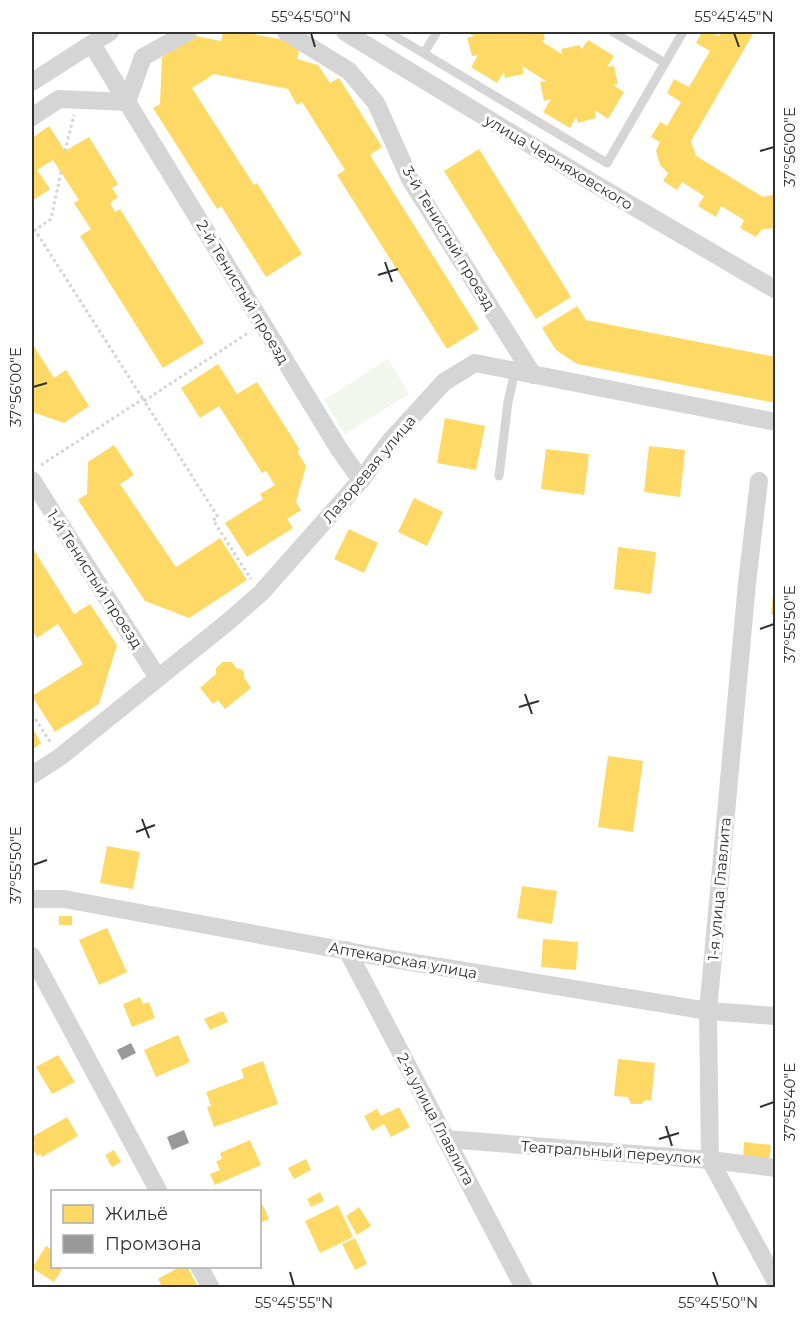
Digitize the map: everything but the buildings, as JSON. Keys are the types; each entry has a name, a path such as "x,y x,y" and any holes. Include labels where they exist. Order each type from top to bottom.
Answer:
{"street":[{"path":"32,82 110,32"},
{"path":"32,117 58,99 127,102 143,57 188,32"},
{"name":"3-й Тенистый проезд","path":"286,32 349,71 375,103 410,179 533,375"},
{"name":"улица Черняховского","path":"345,32 595,184 774,286"},
{"name":"2-й Тенистый проезд","path":"92,44 339,449 361,480"},
{"name":"Лазоревая улица","path":"32,775 60,757 261,593 361,480 391,440 444,382 475,363 776,422"},
{"name":"1-й Тенистый проезд","path":"36,473 158,678"},
{"name":"1-я улица Главлита","path":"759,481 747,583 708,1011 710,1160 776,1282"},
{"name":"Аптекарская улица","path":"32,899 64,899 708,1011 776,1017"},
{"name":"2-я улица Главлита","path":"347,950 524,1287"},
{"path":"32,956 158,1190"},
{"name":"Театральный переулок","path":"447,1139 710,1160 776,1168"},
{"path":"201,1268 211,1287"}],"lane":[{"path":"388,32 607,163 683,32"},
{"path":"424,54 437,32"},
{"path":"613,32 665,63"},
{"path":"499,476 508,402 515,371"}],"path":[{"path":"65,152 77,100"},
{"path":"61,172 51,219 35,230 218,517 213,520 261,593"},
{"path":"36,473 143,400 263,324"},
{"path":"32,714 60,757"}],"shaded area":[{"path":"388,359 409,394 345,434 324,400"}]}
